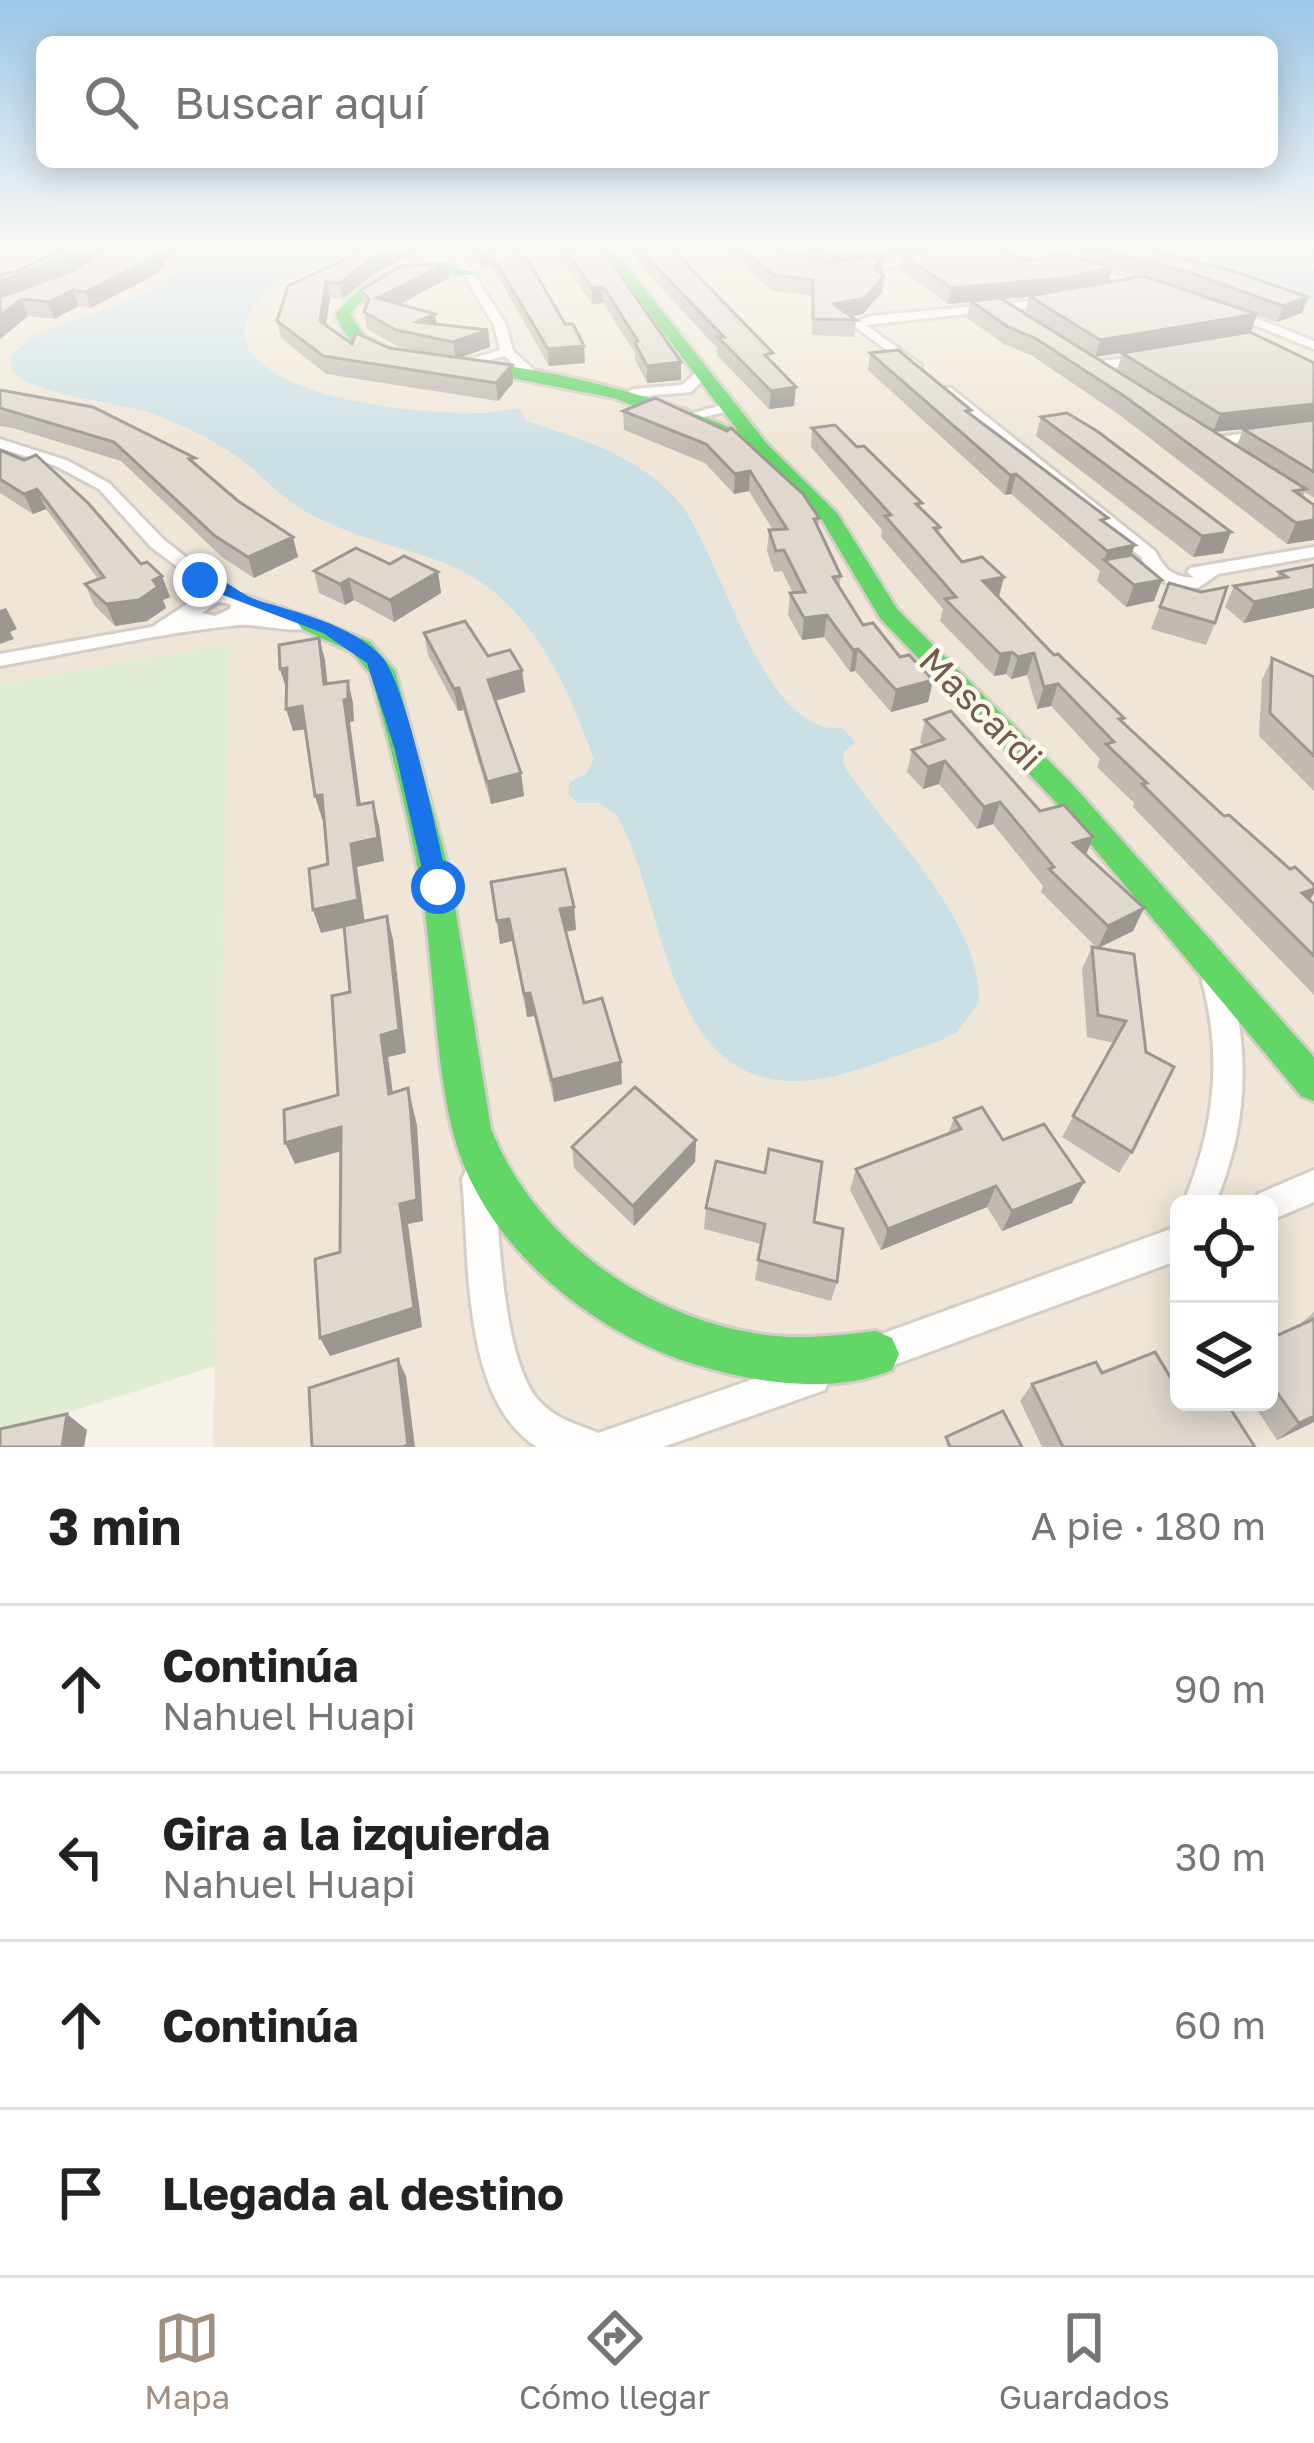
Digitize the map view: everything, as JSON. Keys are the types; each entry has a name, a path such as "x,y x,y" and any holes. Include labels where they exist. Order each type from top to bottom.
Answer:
{"street":[{"path":"344,317 360,342 417,361 528,372"},
{"path":"495,317 507,352 528,372"},
{"path":"646,317 694,396"},
{"path":"924,317 874,325 876,334 1149,556 1184,570 1210,572 1314,552"},
{"path":"1015,317 1020,320"},
{"path":"1243,317 1314,345"},
{"path":"1258,338 1283,332"},
{"path":"457,365 507,352"},
{"path":"1074,354 1111,379"},
{"path":"1092,366 1161,357"},
{"name":"Mascardi","path":"528,372 633,393 694,396 811,493 888,613 1062,791 1314,1084"},
{"path":"1190,429 1227,453"},
{"path":"1209,442 1314,429"},
{"path":"0,443 61,464 104,486 157,543 197,573 235,597 361,647 382,671 438,887 500,1357 511,1394 532,1420 559,1441 586,1447"},
{"path":"197,573 203,614"},
{"path":"203,614 238,612 235,597"},
{"path":"0,660 158,632 235,597"},
{"path":"203,614 310,624"},
{"name":"Mascardi","path":"1202,1195 1226,1122 1232,1069 1228,1018 1210,964"},
{"path":"473,1136 498,1192 563,1266 607,1300 707,1344 761,1356 810,1361 876,1354"},
{"path":"1278,1201 1314,1186"},
{"path":"609,1447 652,1436 1170,1243"}],"shaded area":[{"path":"0,317 1314,317 1314,1447 213,1447 229,645 0,684"},
{"path":"84,317 249,317 245,341 252,354 271,371 297,384 395,408 458,413 520,409 526,421 627,460 662,485 694,525 765,672 788,703 813,722 842,728 856,742 844,752 843,764 949,908 976,971 979,1002 957,1032 870,1066 816,1080 754,1074 720,1053 695,1021 676,982 616,814 599,803 578,803 568,794 570,782 586,774 594,759 556,670 520,617 472,576 305,511 238,457 183,426 142,411 41,388 11,371 12,355 47,330"}],"green space":[{"path":"229,644 215,1366 0,1434 0,684"}],"building":[{"path":"278,317 321,317 320,321 352,344 356,333 389,348 512,365 496,383 323,356 277,321"},
{"path":"372,317 429,317 417,322 488,330 453,342 396,330"},
{"path":"529,317 561,317 565,324 573,324 584,346 548,349"},
{"path":"622,317 649,317 681,362 647,366"},
{"path":"704,317 738,317 773,353 765,355 796,387 771,391 718,337 724,337"},
{"path":"851,317 856,320 813,319"},
{"path":"993,317 1030,317 1306,489 1294,491 1314,505 1314,520 1296,523 1127,398 1035,338"},
{"path":"1062,317 1242,317 1100,340"},
{"path":"1250,332 1314,363 1314,404 1220,414 1122,353"},
{"path":"898,350 971,410 966,411 1108,518 1101,520 1135,545 1107,551 1016,474 1010,475 870,353"},
{"path":"0,390 93,407 195,458 189,459 238,501 293,537 248,557 215,536 114,442 0,408"},
{"path":"655,398 727,431 731,428 803,494 819,518 814,519 841,576 833,577 863,625 873,623 900,657 909,655 933,680 896,690 858,649 853,650 827,615 804,618 790,593 805,592 784,550 776,551 769,530 787,529 750,471 735,474 706,444 623,411"},
{"path":"1067,413 1231,532 1202,536 1041,417"},
{"path":"1314,420 1314,472 1243,429"},
{"path":"835,425 857,447 864,446 922,503 916,504 940,527 934,528 962,562 982,557 1004,577 983,581 1124,718 1119,719 1224,816 1229,815 1314,885 1302,893 1314,904 1314,956 1142,784 1147,783 1106,744 1114,742 1058,684 1044,687 1034,653 1000,654 945,599 956,597 885,516 891,515 812,428"},
{"path":"0,450 24,460 36,455 89,504 141,564 147,562 162,576 153,580 158,587 139,600 106,604 85,584 104,577 37,489 24,494 0,479"},
{"path":"356,548 390,564 404,556 438,572 390,600 349,579 340,584 314,571"},
{"path":"1132,555 1162,580 1134,585 1104,560"},
{"path":"1314,565 1314,589 1254,602 1234,586 1287,577 1279,572"},
{"path":"1169,583 1201,592 1227,587 1215,623 1160,607"},
{"path":"465,621 488,656 510,650 522,670 488,680 521,773 487,782 459,688 454,689 424,633"},
{"path":"319,638 324,684 348,681 348,699 344,700 358,805 373,802 378,838 351,844 358,900 313,910 309,869 328,864 322,795 315,796 302,706 286,709 287,668 280,669 279,645"},
{"path":"1272,658 1314,677 1314,756 1270,713"},
{"path":"951,711 1040,811 1064,805 1093,837 1073,843 1144,908 1108,926 1049,869 1054,867 1000,802 984,807 945,761 928,767 912,750 944,739 925,720"},
{"path":"565,869 574,907 560,909 584,1003 602,998 621,1062 552,1080 530,993 524,994 509,919 497,921 491,882"},
{"path":"387,916 399,1030 381,1035 389,1094 408,1088 410,1104 417,1200 400,1204 414,1308 320,1338 315,1259 340,1252 341,1127 285,1143 284,1110 338,1095 332,996 350,992 344,926"},
{"path":"1092,947 1134,954 1146,1052 1174,1067 1132,1152 1073,1116 1126,1021 1098,1015"},
{"path":"635,1087 696,1140 633,1206 572,1147"},
{"path":"982,1107 1003,1140 1044,1124 1084,1182 1012,1211 996,1186 888,1229 856,1169 961,1129 954,1118"},
{"path":"769,1149 822,1162 814,1222 843,1229 837,1282 758,1260 765,1224 706,1208 716,1161 765,1173"},
{"path":"1314,1319 1314,1416 1299,1423 1278,1394 1278,1335"},
{"path":"1155,1352 1170,1377 1170,1411 1232,1411 1255,1447 1063,1447 1032,1384 1096,1362 1102,1373"},
{"path":"398,1359 408,1445 312,1447 309,1388"},
{"path":"1003,1411 1022,1447 950,1447 946,1437"},
{"path":"67,1414 62,1447 0,1447 0,1429"}],"traffic: fast":[{"path":"344,317 354,336 389,354"},
{"path":"472,366 620,394 761,449 658,317"},
{"path":"761,449 830,517 888,613 1062,791 1314,1084"},
{"path":"310,624 361,647 382,671 433,870 472,1129 493,1180 520,1219 590,1287 675,1335 767,1358 876,1354"}],"route":[{"path":"200,580 197,573 240,600 329,630 374,659 382,671 405,750 438,887"}]}
